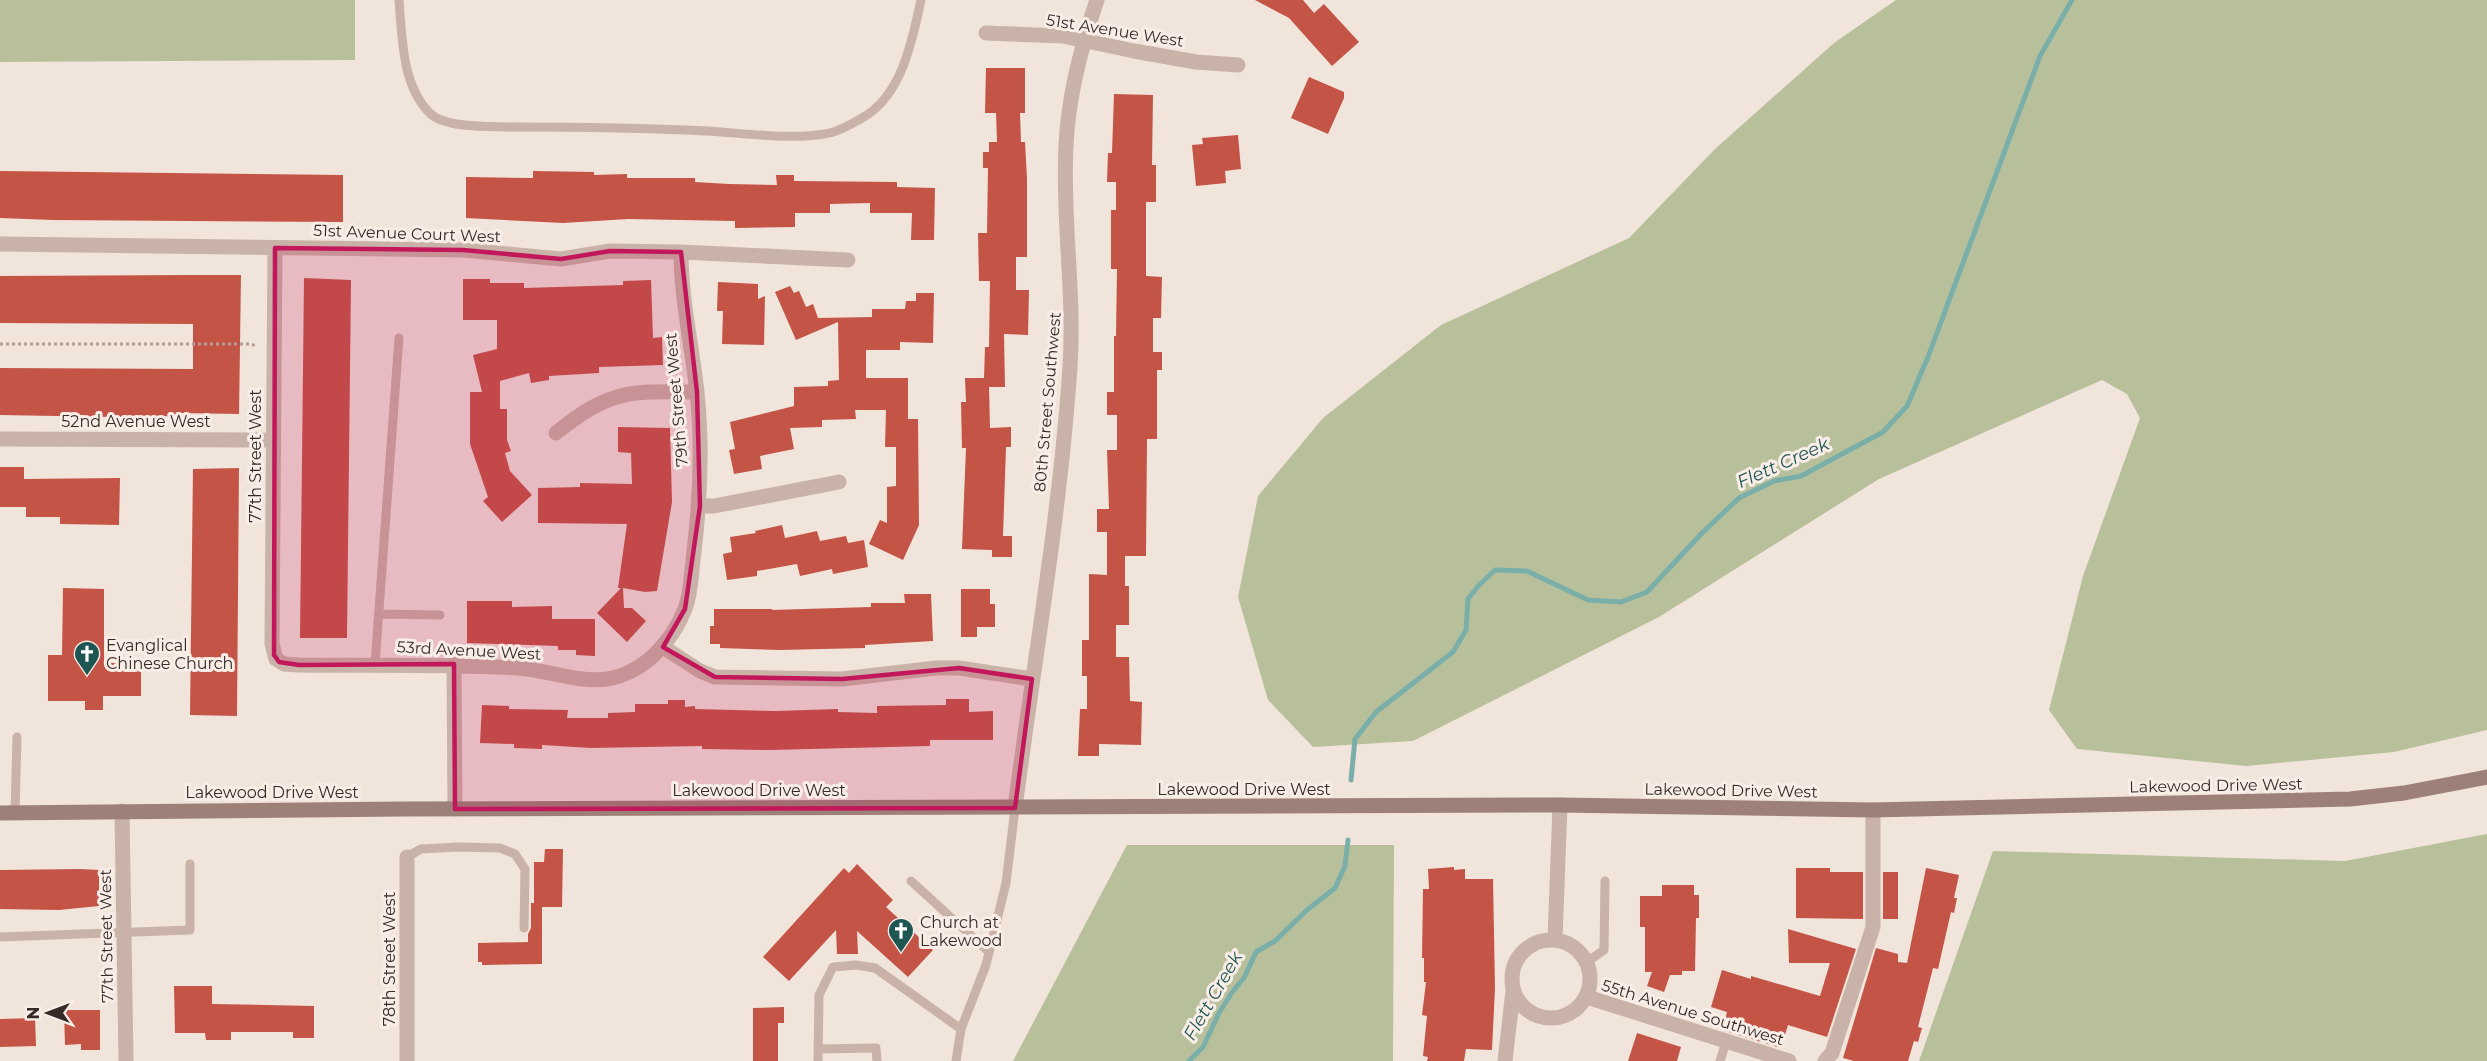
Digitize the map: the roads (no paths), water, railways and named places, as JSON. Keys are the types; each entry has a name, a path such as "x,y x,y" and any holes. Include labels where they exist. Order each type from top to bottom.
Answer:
{"main road":[{"name":"Lakewood Drive West","path":"7,813 455,809 1560,806 1873,810 2340,800 2404,793 2487,777"}],"street":[{"name":"80th Street Southwest","path":"1015,808 1051,556 1070,367 1072,308 1065,194 1066,144 1083,40 1097,0"},
{"name":"51st Avenue West","path":"986,33 1064,36 1196,62 1239,65"},
{"name":"51st Avenue Court West","path":"0,244 463,250 561,260 610,252 681,252 848,260"},
{"name":"77th Street West","path":"275,248 272,644 274,655 279,662"},
{"name":"79th Street West","path":"663,647 685,609 700,506 697,392 681,276 681,252"},
{"path":"556,433 579,415 614,396 651,392 697,392"},
{"name":"52nd Avenue West","path":"0,439 273,440"},
{"path":"700,506 714,506 839,482"},
{"path":"663,647 700,671 715,677 842,679 936,668 959,668 1032,679"},
{"name":"53rd Avenue West","path":"279,662 299,665 454,664 527,669 572,678 605,679 634,671 663,647"},
{"path":"454,664 455,809"},
{"path":"1555,939 1560,806"},
{"path":"1825,1061 1832,1053 1873,927 1873,810"},
{"name":"77th Street West","path":"122,811 126,1061"},
{"name":"78th Street West","path":"407,857 407,1061"},
{"path":"1506,1061 1513,991 1512,978 1514,966 1520,954 1536,943 1555,939 1568,943 1579,951 1591,973 1591,986 1587,998 1568,1016 1548,1018 1529,1012 1513,991"},
{"name":"55th Avenue Southwest","path":"1587,998 1790,1061"}],"lane":[{"path":"399,0 408,71 418,100 434,117 476,125 782,135 825,134 864,117 886,97 901,70 921,0"},
{"path":"375,664 399,338"},
{"path":"379,614 440,615"},
{"path":"7,813 17,737"},
{"path":"956,1061 961,1029 989,952 1006,883 1015,808"},
{"path":"407,857 421,849 458,847 500,848 515,854 525,869 524,928"},
{"path":"0,937 189,930 190,864"},
{"path":"911,881 989,952"},
{"path":"1587,962 1604,950 1605,881"},
{"path":"818,1061 819,995 833,967 856,964 875,968 961,1029"},
{"path":"1720,1061 1726,1042"},
{"path":"818,1049 876,1048 877,1061"}],"waterway":[{"name":"Flett Creek","path":"1351,780 1355,739 1376,712 1453,652 1466,630 1468,599 1495,570 1527,571 1588,600 1621,602 1647,592 1702,533 1739,498 1774,481 1801,476 1883,432 1907,406 1928,357 2040,56 2072,0"},
{"name":"Flett Creek","path":"1189,1061 1203,1047 1219,1013 1244,978 1256,952 1275,941 1307,910 1335,888 1345,866 1348,840"}],"place":[{"name":"Evanglical Chinese Church","path":"87,677"},
{"name":"Church at Lakewood","path":"901,954"}]}
